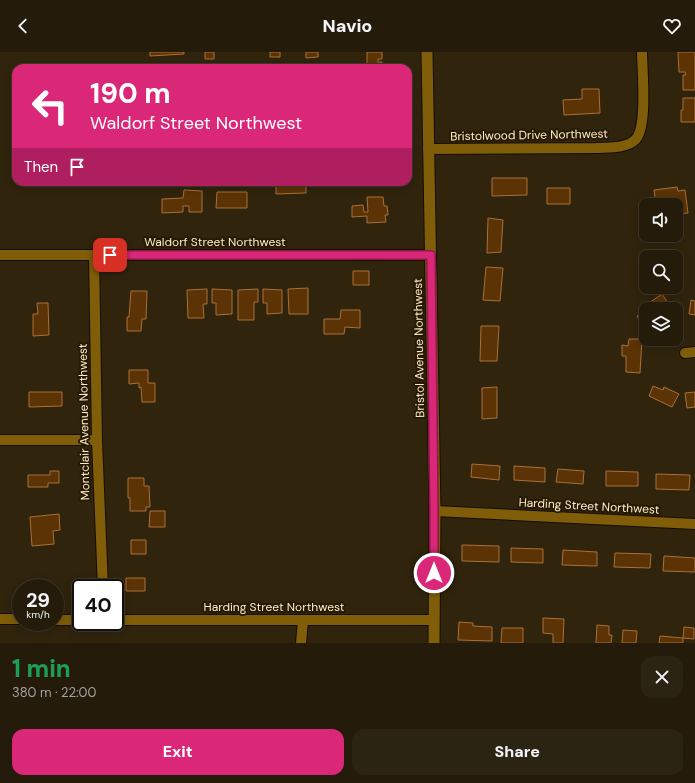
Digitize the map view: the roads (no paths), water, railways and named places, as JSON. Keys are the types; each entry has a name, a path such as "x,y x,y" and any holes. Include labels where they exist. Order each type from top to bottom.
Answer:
{"street":[{"name":"Bristol Avenue Northwest","path":"427,52 431,255 434,643"},
{"name":"Bristolwood Drive Northwest","path":"428,149 596,148 623,146 635,140 641,128 643,114 642,52"},
{"name":"Waldorf Street Northwest","path":"0,255 431,255"},
{"name":"Montclair Avenue Northwest","path":"94,255 97,440 103,579"},
{"path":"0,440 97,440"},
{"name":"Harding Street Northwest","path":"434,511 695,524"},
{"path":"0,619 12,619"},
{"name":"Harding Street Northwest","path":"124,620 434,620"},
{"path":"301,643 303,621"}]}
